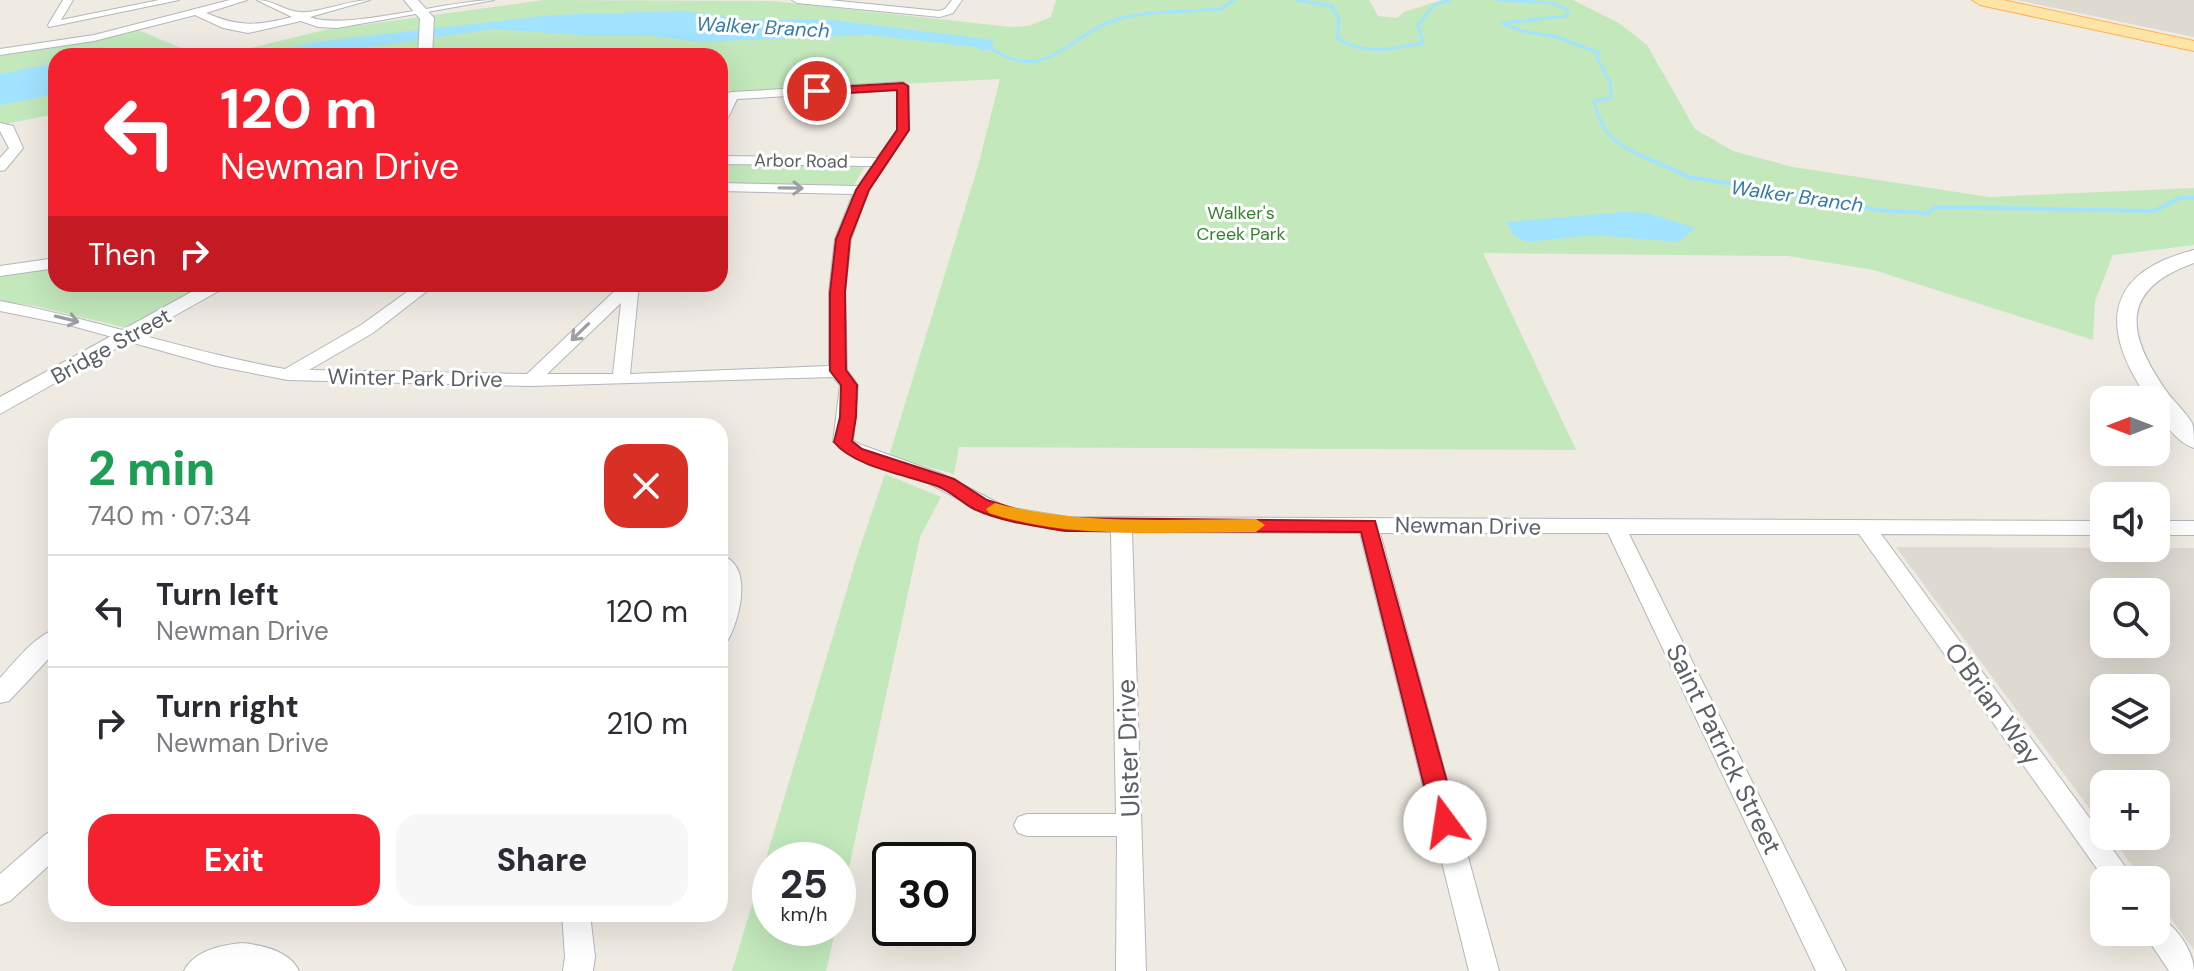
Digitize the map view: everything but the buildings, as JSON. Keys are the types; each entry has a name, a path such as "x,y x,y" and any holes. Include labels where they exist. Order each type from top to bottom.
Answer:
{"main road":[{"path":"1980,0 2194,46"}],"street":[{"path":"68,0 53,25 132,4 174,0"},
{"path":"0,52 69,43 242,0"},
{"path":"262,0 318,24 337,25 425,16 489,0"},
{"path":"196,12 238,30 257,29 365,0"},
{"path":"411,0 425,16 427,48"},
{"path":"797,0 940,14 949,11 957,0"},
{"path":"132,4 157,22"},
{"path":"279,7 292,4"},
{"name":"Newman Drive","path":"728,104 732,96 903,86 903,130 862,190 843,239 837,292 838,371 849,385 843,442 856,453 948,483 981,504 1024,518 1066,525 2090,528"},
{"path":"0,127 8,129 16,148 0,167"},
{"name":"Arbor Road","path":"728,160 882,162"},
{"name":"Arbor Road","path":"728,187 862,190"},
{"path":"2194,256 2169,266 2139,285 2127,313 2127,327 2148,386 2165,410 2194,440"},
{"path":"0,271 48,264"},
{"name":"Bridge Street","path":"0,407 207,292"},
{"path":"288,375 367,329 417,292"},
{"path":"530,381 623,292"},
{"path":"621,379 630,292"},
{"name":"Winter Park Drive","path":"0,306 133,335 253,370 288,375 530,381 727,378 838,371"},
{"name":"Ulster Drive","path":"1121,525 1131,971"},
{"path":"1368,525 1484,971"},
{"name":"Saint Patrick Street","path":"1616,528 1831,971"},
{"name":"O'Brian Way","path":"1865,528 2111,866"},
{"path":"2170,528 2194,528"},
{"path":"728,578 731,601 728,610"},
{"path":"0,694 48,644"},
{"path":"1027,825 1130,825"},
{"path":"0,892 48,849"},
{"path":"577,922 578,971"},
{"path":"2168,946 2186,971"},
{"path":"199,971 227,957 255,957 284,971"}],"shaded area":[{"path":"2017,0 2194,0 2194,37"},
{"path":"1896,547 2090,548 2090,562 2170,562 2170,548 2194,548 2194,950 2170,917 2170,866 2132,866 2120,850 2170,850 2170,770 2090,770 2090,809"}],"green space":[{"name":"Walker's Creek Park","path":"544,0 772,1 1011,27 1028,26 1051,17 1056,0 1369,0 1378,16 1397,18 1404,12 1442,0 1573,0 1619,23 1647,45 1695,129 1733,151 1793,167 1989,197 2194,188 2194,245 2113,255 2095,301 2093,340 1874,270 1788,256 1483,253 1576,450 959,447 954,474 889,456 978,166 1000,79 728,93 728,48 251,48 324,30"},
{"name":"Walker's Creek Park","path":"136,29 181,48 48,48 48,116 0,125 0,55 89,41"},
{"path":"728,164 864,168 853,187 728,185"},
{"path":"48,267 48,292 196,292 131,329 35,306 0,301 0,274"},
{"path":"885,474 941,497 920,537 855,842 771,842"},
{"path":"752,905 752,946 832,946 826,971 732,971"}],"water":[{"path":"682,11 743,19 833,20 994,40 991,48 982,51 976,47 869,35 700,42 653,36 595,36 492,29 365,48 289,48 314,42 551,15"},
{"path":"48,65 48,96 0,105 0,74"},
{"path":"1623,212 1648,213 1695,228 1679,242 1594,235 1528,242 1514,236 1506,222"}],"waterway":[{"name":"Walker Branch","path":"989,47 1009,58 1027,62 1043,59 1103,25 1122,18 1159,12 1221,9 1234,0"},
{"name":"Walker Branch","path":"1296,0 1332,6 1339,20 1337,38 1347,44 1379,50 1423,43 1418,25 1434,5 1450,0"},
{"name":"Walker Branch","path":"1497,0 1552,3 1568,10 1567,16 1502,23 1522,31 1557,37 1599,53 1597,58 1610,82 1611,98 1594,101 1601,123 1618,143 1642,156"},
{"name":"Walker Branch","path":"1642,156 1689,177 1733,184 1747,192 1785,192 1877,210 1928,213 1935,207 2154,211 2180,198 2194,198"},
{"name":"Walker Branch","path":"1642,156 1646,158"}],"slow traffic":[{"path":"995,509 1024,518 1066,525 1256,525"}],"route":[{"path":"817,91 903,86 903,130 862,190 843,239 837,292 838,371 849,385 843,442 856,453 948,483 981,504 1024,518 1066,525 1368,525 1445,822"}]}
